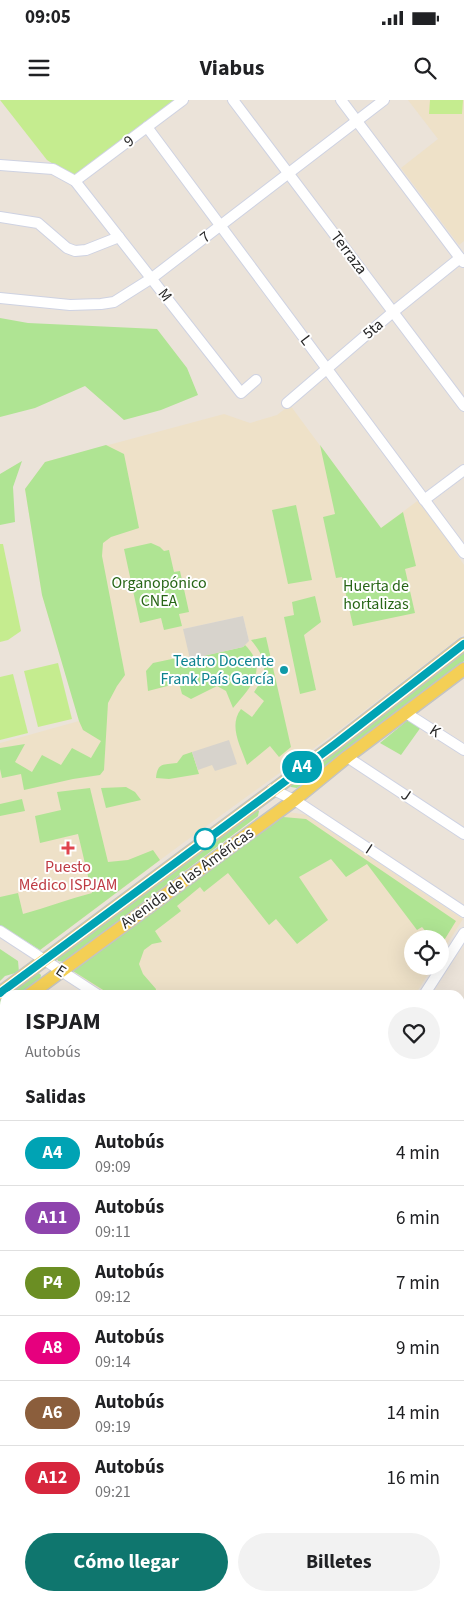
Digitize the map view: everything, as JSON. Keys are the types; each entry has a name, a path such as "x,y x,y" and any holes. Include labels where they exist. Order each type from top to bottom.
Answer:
{"main road":[{"name":"Avenida de las Américas","path":"4,990 272,789 334,745 464,644"},
{"name":"Avenida de las Américas","path":"35,990 293,800 464,669"}],"street":[{"name":"9","path":"76,181 184,100"},
{"name":"Terraza","path":"234,100 464,406"},
{"path":"341,100 462,260"},
{"name":"7","path":"0,298 70,305 114,302 152,278 384,100"},
{"name":"L","path":"147,127 464,553"},
{"path":"0,165 53,169 76,181"},
{"name":"M","path":"76,181 241,393 256,380"},
{"path":"0,217 38,223 67,248 75,251 86,250 119,237"},
{"name":"5ta","path":"287,403 393,312 462,260"},
{"path":"424,500 464,470"},
{"name":"K","path":"406,713 464,750"},
{"name":"J","path":"347,757 464,834"},
{"name":"I","path":"272,789 293,800 464,912"},
{"name":"E","path":"0,931 90,990"},
{"path":"427,990 464,933"}],"shaded area":[{"path":"408,100 464,100 464,241 459,245 401,168 438,139"},
{"path":"290,405 381,528 420,499 464,565 464,634 339,730 40,950 0,925 0,743 79,721 42,595 25,489 45,462 224,414 250,423 277,415","holes":["243,616 249,641 183,629"]},
{"path":"243,616 249,641 243,647 190,659 183,629"},
{"path":"229,740 237,764 215,771 212,765 198,770 192,752"},
{"path":"283,811 307,815 463,919 449,941 449,930 404,930 404,975 427,975 418,990 95,990 64,971"}],"green space":[{"path":"0,100 176,100 75,178 47,160"},
{"path":"430,100 463,100 462,114 429,114"},
{"path":"0,318 28,323 157,329 187,368 198,395 161,410 124,420 85,386 35,408 0,417"},
{"path":"106,445 124,454 139,528 111,537 103,543 102,556 125,675 108,703 104,770 100,775 24,790 21,774 2,778 0,748 25,744 15,762 32,772 42,755 61,765 72,748 91,758 101,741 83,730 79,721 42,595 25,489 45,462"},
{"name":"Huerta de hortalizas","path":"320,445 381,528 403,512 416,566 405,569 415,613 353,626 342,577 336,578 323,517 335,514"},
{"path":"22,461 13,487 15,522 0,525 0,474"},
{"path":"296,505 312,580 288,584 272,510"},
{"name":"Organopónico CNEA","path":"151,543 164,551 169,550 174,572 180,571 189,612 179,614 182,626 164,630 161,618 140,623 124,549"},
{"path":"0,544 3,544 21,631 8,640 0,642"},
{"path":"315,596 321,622 304,635 316,690 300,694 284,617 294,615 292,602"},
{"path":"266,637 291,747 279,757 270,746 247,765 237,737 236,722 241,709 252,717 264,701 254,692 262,678 264,666 260,653 251,640"},
{"path":"245,645 256,662 255,678 246,693 233,708 226,691 217,686 191,699 182,694 179,683 148,691 146,671 153,663 186,656 190,659"},
{"path":"464,649 464,661 297,788 291,787 290,785"},
{"path":"58,663 72,719 38,727 24,671"},
{"path":"13,674 28,733 0,740 0,677"},
{"path":"408,720 421,727 401,755 380,743"},
{"path":"192,752 199,774 169,779 156,778 158,769 162,765 177,763 183,755"},
{"path":"126,787 135,792 141,800 106,808 101,788"},
{"path":"90,788 108,862 128,860 153,850 160,860 40,950 0,925 0,897 18,893 23,914 92,893 78,834 40,843 35,816 61,810 57,792"},
{"path":"22,799 25,811 0,816 0,804"},
{"path":"255,808 259,811 258,816 64,962 58,961 57,958"},
{"path":"283,817 306,819 456,921 449,932 449,930 424,930 422,927 417,930 367,864 346,877 331,859 299,877 328,920 297,944 276,919 269,925 228,873 204,892 200,887 177,906 181,911 155,931 162,942 152,944 144,950 139,964 143,974 156,990 103,990 73,971"},
{"path":"0,949 18,961 19,972 5,976 0,981"},
{"path":"38,972 41,975 40,980 27,990 12,990"}],"bus line":[{"name":"A4","path":"4,990 272,789 334,745 464,644"}],"place":[{"name":"Teatro Docente Frank País García","path":"284,670"},
{"name":"Puesto Médico ISPJAM","path":"68,848"}]}
